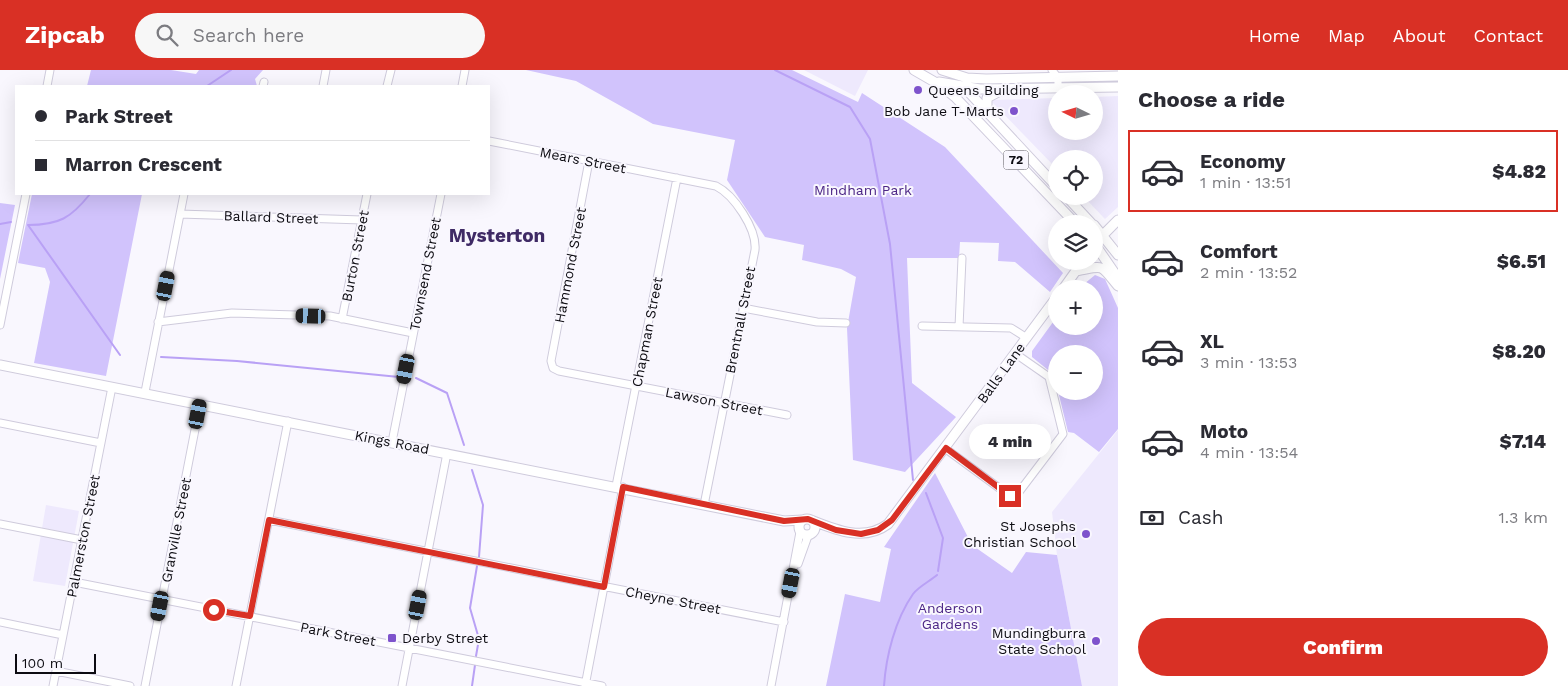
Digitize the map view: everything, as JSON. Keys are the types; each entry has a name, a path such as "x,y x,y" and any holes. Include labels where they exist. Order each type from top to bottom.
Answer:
{"main road":[{"path":"914,70 929,78 964,88 1048,88"},
{"path":"942,70 976,78 1118,76"},
{"path":"951,72 964,88"},
{"name":"72","path":"929,78 956,97 1067,215"},
{"path":"1103,87 1118,87"},
{"name":"72","path":"964,88 1048,177"},
{"path":"987,112 986,100 989,96 1007,89"},
{"path":"1074,205 1084,215"},
{"path":"1118,220 1103,235 1118,255"},
{"path":"1103,257 1118,278"},
{"path":"1070,280 1076,271 1097,266 1102,268 1118,286"},
{"name":"Balls Lane","path":"805,528 869,534 883,528 892,520 1048,309"},
{"name":"Kings Road","path":"0,365 288,420 620,487 784,521 805,528"},
{"name":"Balls Lane","path":"805,528 836,530"}],"street":[{"path":"47,85 50,70"},
{"path":"323,85 326,70"},
{"path":"387,85 391,70"},
{"path":"462,85 465,70"},
{"path":"1052,70 1058,78 1058,85"},
{"name":"Mears Street","path":"490,141 677,178"},
{"name":"Hammond Street","path":"553,368 551,361 589,161"},
{"name":"Brentnall Street","path":"677,178 721,188 753,230 756,242 704,505"},
{"name":"Chapman Street","path":"585,684 604,587 636,386 677,178"},
{"path":"0,325 26,195"},
{"path":"144,392 184,195"},
{"name":"Burton Street","path":"342,319 367,195"},
{"name":"Townsend Street","path":"392,442 441,195"},
{"name":"Ballard Street","path":"180,214 362,220"},
{"path":"959,327 962,258"},
{"path":"743,308 817,322 846,323"},
{"path":"158,322 232,313 330,316 413,334"},
{"path":"922,326 1011,328 1027,338"},
{"path":"946,448 1010,496 1016,496 1063,434 1049,377 1016,354"},
{"name":"Lawson Street","path":"553,368 559,371 787,415"},
{"name":"Palmerston Street","path":"53,686 112,387"},
{"name":"Granville Street","path":"145,686 200,404"},
{"path":"236,686 288,420"},
{"path":"0,423 101,443"},
{"path":"402,686 447,453"},
{"name":"Cheyne Street","path":"269,520 784,622"},
{"path":"0,524 82,540"},
{"path":"771,686 791,583 805,528"},
{"name":"Park Street","path":"74,582 602,686"},
{"path":"0,622 63,636"},
{"path":"56,671 130,686"}],"shaded area":[{"path":"804,70 868,70 855,96"},
{"path":"1118,96 1118,207 1105,219 1092,205 1103,205 1103,150 1048,150 1048,160 992,102 994,100 1048,98 1048,140 1103,140 1103,97"},
{"name":"St Josephs Christian School","path":"1118,430 1118,686 1082,686 1057,555 1052,512"},
{"path":"46,505 79,511 65,586 33,581"}],"green space":[{"path":"91,70 171,70 196,74 199,70 263,70 255,79 257,85 87,85"},
{"name":"Mindham Park","path":"526,70 792,70 858,102 862,93 945,147 1048,257 1048,270 1060,270 1063,273 1058,280 1048,280 1048,290 1015,262 998,261 999,243 960,242 959,258 907,258 912,383 956,417 905,472 853,460 847,328 856,277 841,269 802,260 804,245 765,237 727,180 735,140 653,124 576,81"},
{"path":"32,195 142,195 106,376 34,363 50,282 45,268 18,263"},
{"path":"0,203 15,205 0,279"},
{"path":"1095,275 1105,279 1118,308 1118,429 1099,452 1074,433 1068,432 1060,400 1103,400 1103,345 1048,345 1048,370 1032,357 1032,351 1048,329 1048,335 1103,335 1103,280 1089,280"},
{"name":"Anderson Gardens","path":"935,473 972,545 1012,573 1026,552 1057,555 1082,686 826,686 845,594 880,602 891,549 884,547"}],"waterway":[{"path":"208,85 231,70"},
{"path":"775,70 850,107 870,139 890,244 913,480"},
{"path":"28,225 56,222 77,209 89,195"},
{"path":"0,224 11,222"},
{"path":"28,225 120,355"},
{"path":"161,357 237,361 399,377"},
{"path":"416,378 447,393 464,445"},
{"path":"472,470 483,505 479,557"},
{"path":"926,493 943,538 938,571"},
{"path":"476,656 479,639 470,608 477,566"},
{"path":"884,686 892,638 901,615 915,591 937,575"},
{"path":"472,686 475,665"}],"place":[{"name":"Queens Building","path":"918,90"},
{"name":"Bob Jane T-Marts","path":"1014,111"},
{"name":"St Josephs Christian School","path":"1086,534"},
{"name":"Derby Street","path":"392,638"},
{"name":"Mundingburra State School","path":"1096,641"}],"district":[{"name":"Mysterton","path":"497,235"}],"route":[{"path":"214,610 250,616 269,520 604,587 623,487 784,521 808,519 836,530 869,534 883,528 892,520 946,448 1010,496"}]}
